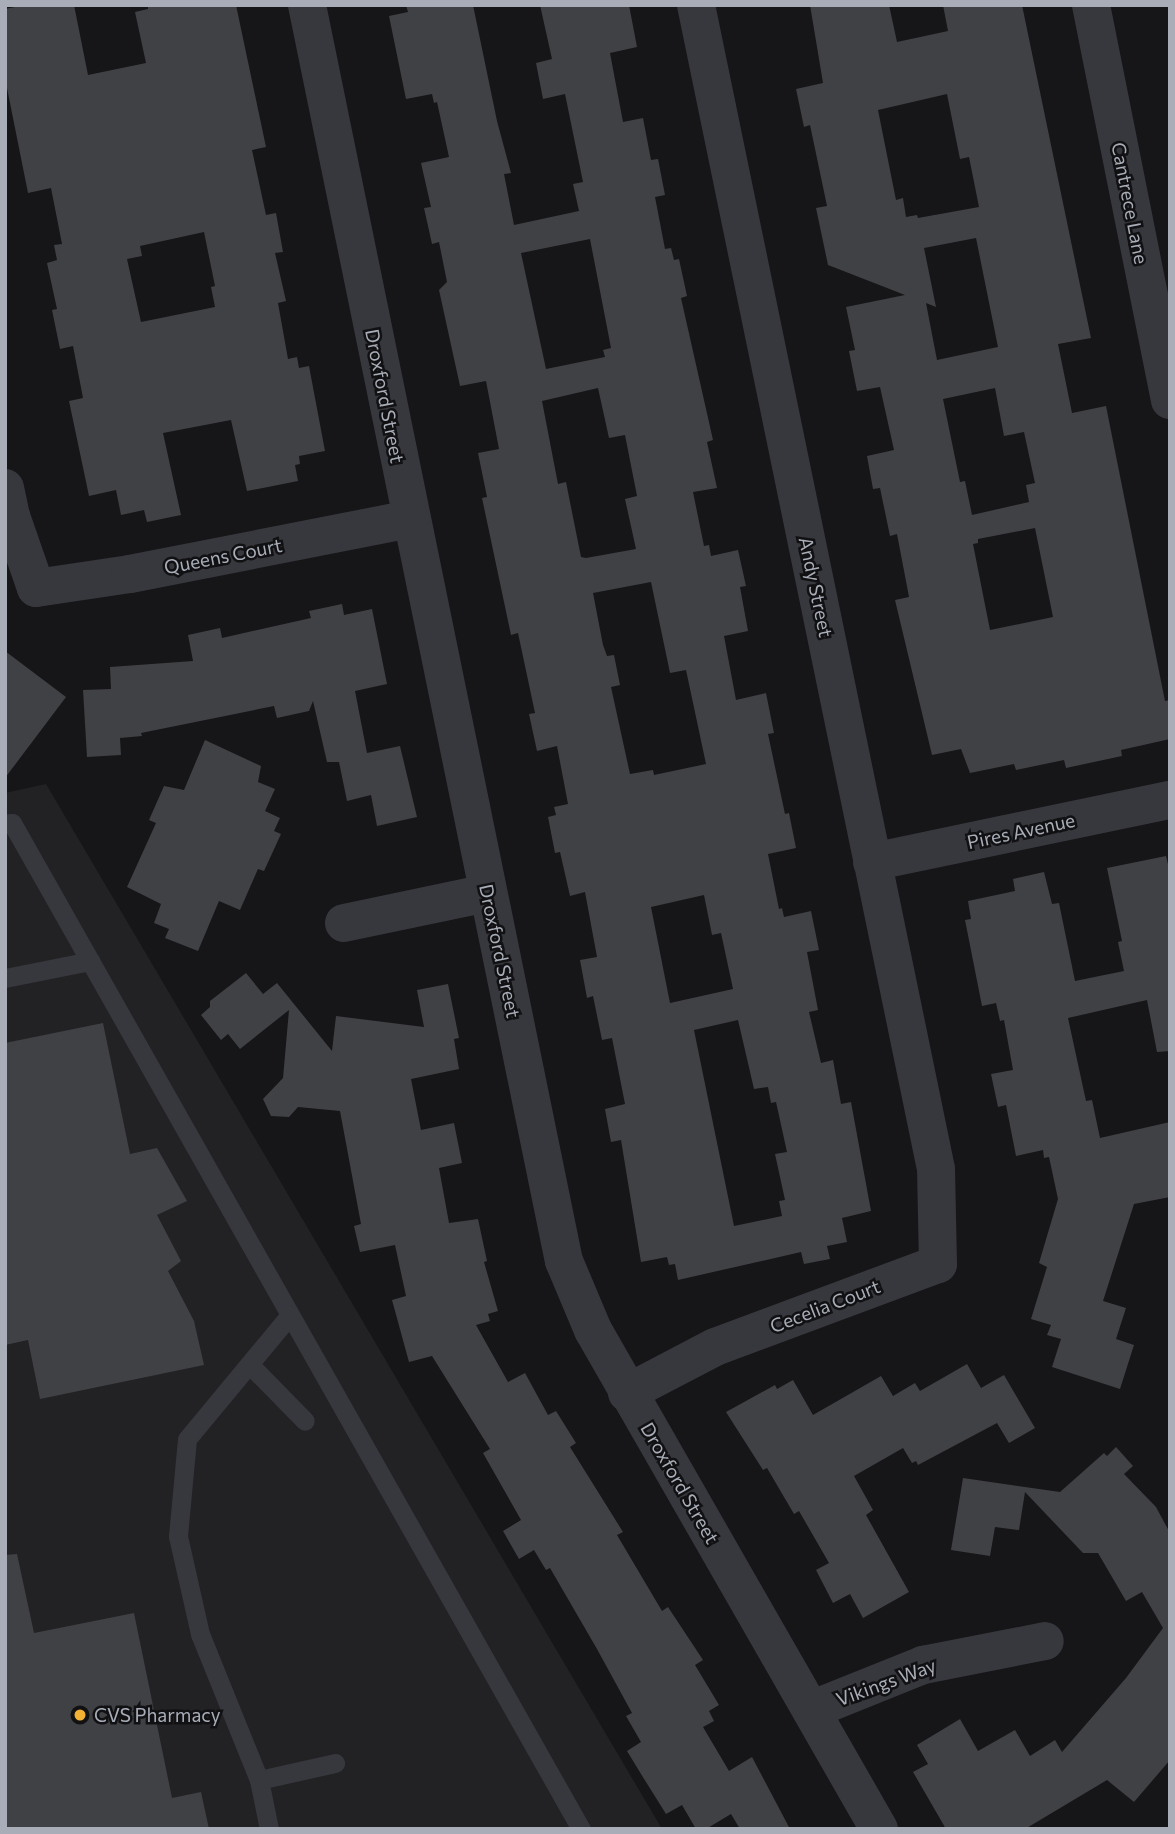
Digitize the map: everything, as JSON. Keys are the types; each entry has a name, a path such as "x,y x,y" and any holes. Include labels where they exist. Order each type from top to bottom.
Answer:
{"street":[{"name":"Droxford Street","path":"307,5 410,519 564,1261 593,1330 627,1393 878,1829"},
{"name":"Andy Street","path":"696,5 936,1169"},
{"name":"Cantrece Lane","path":"1091,5 1170,400"},
{"name":"Queens Court","path":"5,488 11,516 36,588 130,574 410,519"},
{"name":"Pires Avenue","path":"872,862 1170,800"},
{"path":"344,923 488,893"},
{"name":"Cecelia Court","path":"627,1393 715,1347 938,1264 936,1169"},
{"name":"Vikings Way","path":"811,1710 923,1664 1045,1640"}],"lane":[{"path":"5,824 12,823 581,1829"},
{"path":"5,978 90,961"},
{"path":"269,1829 259,1780 200,1634 178,1536 187,1439 290,1315"},
{"path":"250,1365 305,1421"},
{"path":"259,1780 334,1763"}],"shaded area":[{"path":"46,784 662,1829 5,1829 5,793"}],"building":[{"path":"25,5 74,5 88,75 146,63 135,12 148,9 148,5 236,5 266,147 252,150 266,215 276,213 283,252 275,253 286,301 278,303 288,359 297,357 299,368 309,366 325,451 299,456 300,464 295,465 298,481 247,491 231,420 163,433 181,515 147,522 144,510 121,515 116,490 89,496 69,401 83,398 73,346 60,349 52,310 57,309 47,263 57,260 54,245 62,244 51,188 28,193 5,78 5,9","holes":["204,232 215,286 211,287 215,307 141,322 127,259 142,256 140,246"]},
{"path":"406,5 473,5 497,121 511,173 504,174 514,225 579,211 573,184 583,182 565,94 543,99 536,63 552,59 540,5 629,5 637,47 610,53 623,122 643,118 651,160 658,159 665,195 655,197 665,249 671,248 674,260 679,259 687,296 681,298 713,440 707,442 717,488 693,492 704,546 709,545 711,556 738,550 746,586 740,587 748,631 724,636 736,700 766,693 774,733 768,734 785,814 789,813 796,848 768,854 779,909 782,908 784,917 811,911 819,950 807,952 818,1010 809,1012 821,1063 833,1060 841,1104 851,1102 871,1211 842,1218 847,1242 827,1246 830,1259 804,1264 801,1252 678,1280 675,1264 669,1265 667,1257 641,1262 621,1140 611,1142 605,1109 625,1104 612,1038 602,1040 593,996 587,998 580,960 597,957 585,892 570,896 560,852 555,853 548,817 556,815 554,807 568,804 557,746 537,751 529,714 535,713 518,633 511,635 482,498 487,497 478,453 499,449 486,381 460,386 439,290 447,282 439,242 432,244 424,208 431,207 421,163 449,157 437,102 434,103 432,94 406,99 389,16 408,12","holes":["590,239 611,348 603,350 605,357 546,369 521,253","598,388 609,438 625,435 637,496 625,499 636,549 581,557 566,482 558,484 542,401","651,582 670,673 686,670 706,764 654,775 653,770 630,774 611,687 620,685 614,655 607,656 603,645 593,593","704,895 712,935 721,933 733,989 670,1003 651,907","738,1020 754,1089 768,1087 771,1103 776,1102 787,1152 775,1154 785,1200 779,1201 782,1216 734,1226 694,1030"]},
{"path":"810,5 889,5 897,42 948,31 943,5 1022,5 1091,338 1058,344 1072,413 1106,406 1165,701 1170,700 1170,739 1121,750 1122,756 1066,768 1064,760 1016,770 1014,764 970,773 961,749 932,755 895,600 909,597 897,534 890,536 880,488 873,489 867,456 894,450 880,387 857,391 849,351 855,350 846,307 905,295 828,265 816,208 827,206 810,125 804,127 796,89 823,83","holes":["947,94 960,159 969,157 979,207 918,218 917,215 906,217 903,198 896,200 878,110","976,238 998,347 937,360 926,303 936,307 924,248","995,388 1004,436 1024,432 1035,483 1026,485 1029,502 972,515 965,481 960,482 943,399","1035,528 1053,617 990,630 973,544 978,543 978,539"]},
{"path":"342,604 344,615 372,609 387,684 355,691 367,753 400,746 417,817 377,826 371,795 347,801 339,762 327,762 313,701 309,711 277,718 274,706 141,733 142,736 120,738 121,755 87,757 83,690 111,689 110,667 193,661 188,635 220,628 222,638 311,618 309,611"},
{"path":"5,651 66,697 5,778"},
{"path":"205,740 261,766 258,782 275,789 265,811 280,818 274,831 281,834 264,871 258,869 240,910 219,901 198,951 165,938 169,929 154,923 161,904 127,887 156,823 149,820 164,786 184,790"},
{"path":"1166,856 1170,873 1170,1051 1157,1052 1147,1000 1068,1018 1086,1101 1092,1100 1100,1138 1170,1122 1170,1197 1134,1204 1103,1301 1126,1308 1116,1339 1134,1345 1120,1389 1052,1367 1061,1339 1047,1335 1051,1325 1031,1319 1047,1267 1039,1263 1058,1199 1049,1157 1044,1158 1043,1150 1016,1156 1006,1105 998,1107 991,1074 1013,1070 1004,1020 1000,1021 996,1003 982,1006 965,920 971,919 968,901 1015,891 1013,879 1044,872 1052,904 1059,903 1075,981 1124,971 1118,942 1122,941 1107,868"},
{"path":"246,973 263,994 277,983 332,1051 336,1016 424,1027 417,990 448,984 459,1038 454,1039 459,1069 411,1079 421,1130 454,1123 462,1163 439,1168 449,1223 478,1219 487,1261 484,1262 498,1311 488,1314 490,1321 476,1325 508,1382 525,1373 548,1415 556,1411 576,1443 570,1447 623,1532 617,1535 662,1611 668,1607 703,1660 695,1665 719,1705 709,1711 714,1721 703,1727 729,1771 752,1757 790,1829 740,1829 731,1814 706,1829 696,1829 682,1805 666,1814 627,1751 641,1742 626,1716 632,1713 597,1649 550,1568 546,1570 534,1550 519,1559 503,1531 521,1520 483,1453 490,1449 432,1356 409,1362 392,1300 406,1296 395,1245 360,1252 354,1226 361,1224 340,1111 298,1107 289,1117 271,1116 263,1099 283,1078 289,1010 240,1049 228,1034 221,1040 201,1015 210,1007 210,1001"},
{"path":"103,1023 130,1154 157,1148 187,1201 157,1215 181,1261 168,1271 194,1321 204,1365 40,1399 28,1340 5,1345 5,1043"},
{"path":"967,1364 981,1388 1004,1375 1035,1428 1009,1443 997,1423 918,1465 916,1461 912,1463 903,1448 854,1476 873,1510 866,1515 909,1592 863,1618 850,1594 833,1603 816,1570 829,1563 799,1511 794,1514 767,1468 763,1470 726,1412 775,1385 777,1389 793,1380 813,1415 881,1376 893,1396 915,1383 920,1391"},
{"path":"1116,1447 1133,1466 1124,1474 1156,1507 1170,1533 1170,1760 1134,1802 1107,1780 1025,1829 946,1829 913,1772 928,1764 917,1745 960,1719 978,1751 1015,1730 1030,1756 1055,1740 1062,1752 1126,1678 1163,1628 1142,1592 1126,1601 1098,1553 1083,1553 1025,1492 1019,1530 995,1527 990,1556 951,1550 963,1478 1060,1492 1104,1453 1107,1456"},
{"name":"CVS Pharmacy","path":"17,1554 34,1633 134,1613 172,1798 201,1792 209,1829 5,1829 5,1555"}],"place":[{"name":"CVS Pharmacy","path":"80,1715"}]}
